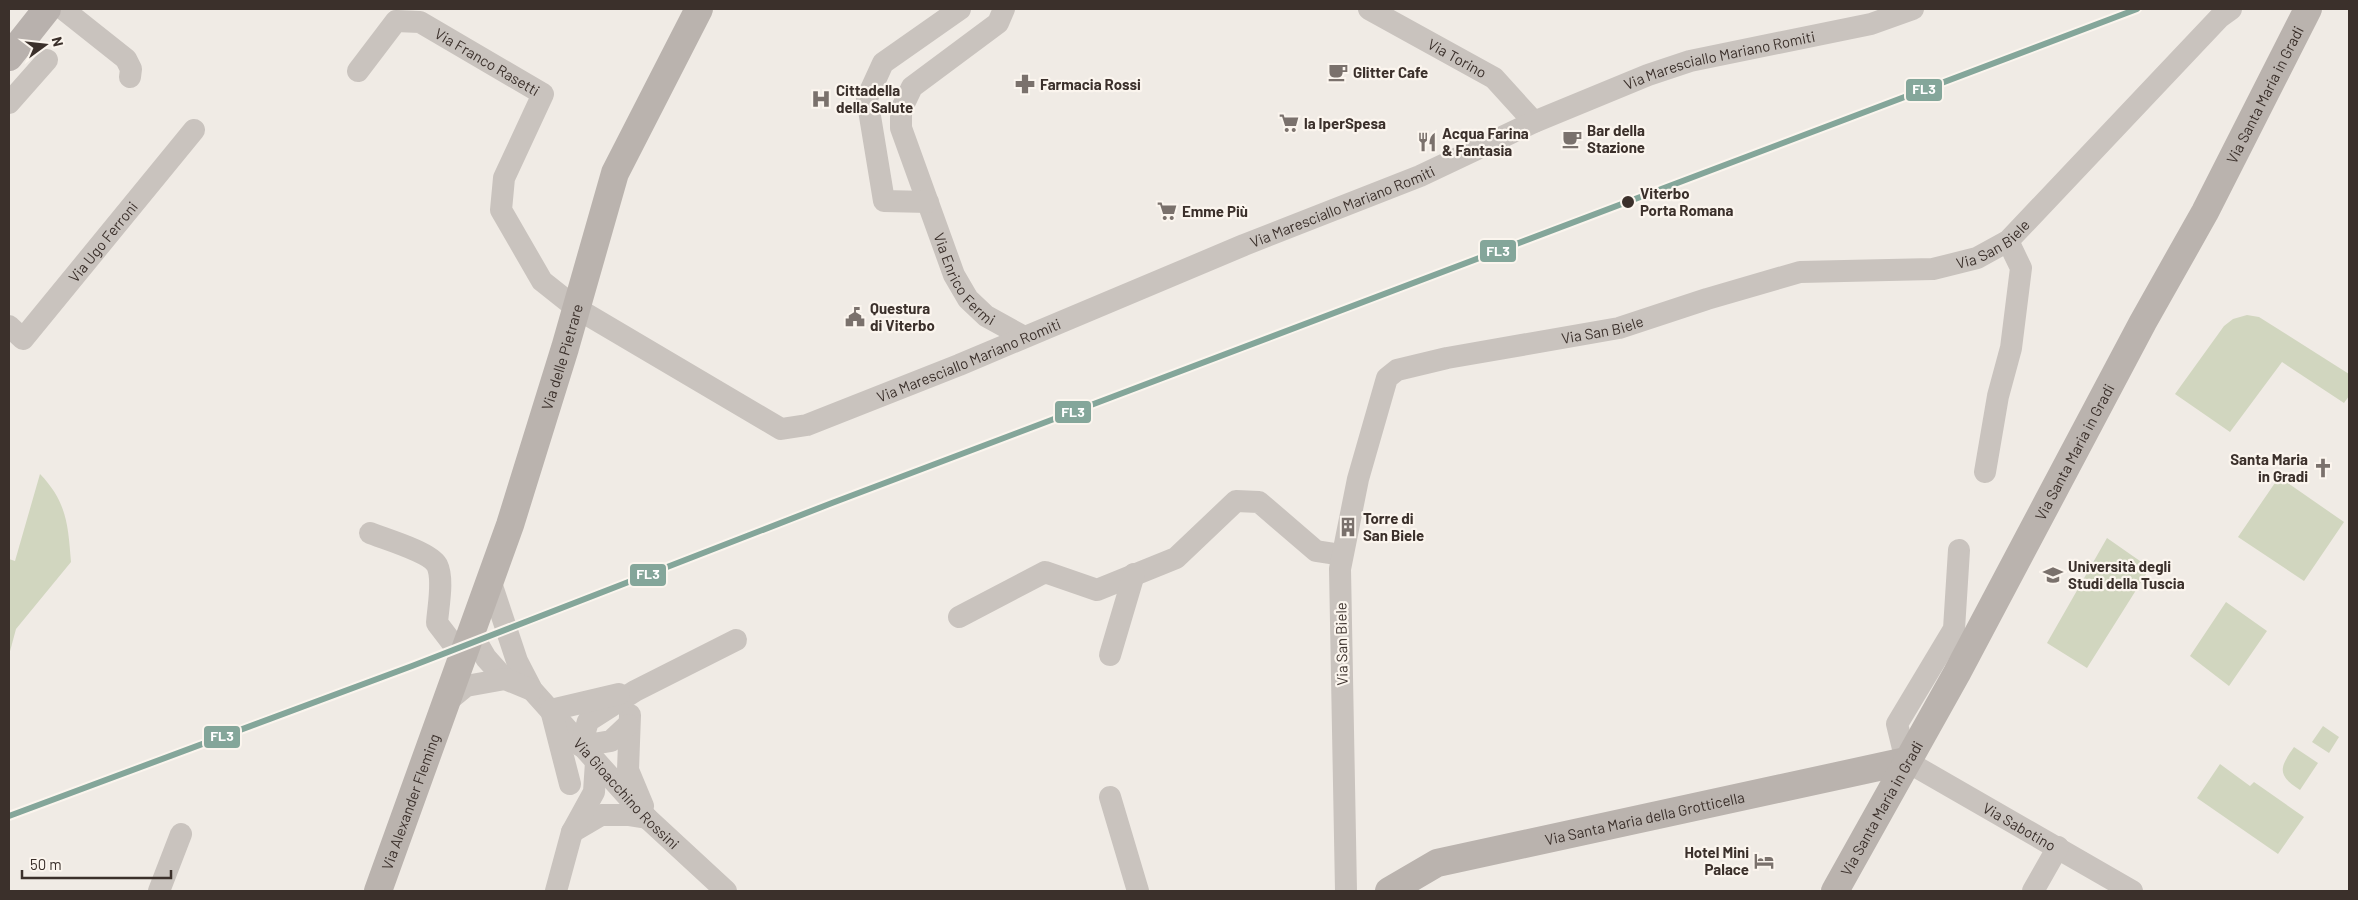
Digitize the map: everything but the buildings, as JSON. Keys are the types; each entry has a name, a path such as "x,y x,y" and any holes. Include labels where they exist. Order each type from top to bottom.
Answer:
{"main road":[{"path":"9,57 47,9"},
{"name":"Via delle Pietrare","path":"443,708 491,583 576,308 615,173 699,9"},
{"name":"Via Santa Maria in Gradi","path":"1835,891 1956,673 2143,322 2206,212 2308,9"},
{"name":"Via Alexander Fleming","path":"378,891 443,708"},
{"name":"Via Santa Maria della Grotticella","path":"1389,891 1437,863 1906,760"}],"street":[{"path":"63,9 126,59 131,69 130,78"},
{"path":"928,202 884,201 867,98 883,64 960,9"},
{"name":"Via Enrico Fermi","path":"1004,9 998,23 912,87 901,110 901,128 954,275 968,299 986,316 1024,337"},
{"name":"Via Torino","path":"1368,9 1494,78 1534,122"},
{"name":"Via Maresciallo Mariano Romiti","path":"576,308 781,429 807,425 1024,337 1244,244 1420,176 1534,122 1648,75 1690,61 1871,24 1912,9"},
{"name":"Via San Biele","path":"1346,891 1340,569 1358,480 1387,378 1397,370 1447,358 1619,328 1707,299 1800,272 1934,269 1977,258 2008,241 2213,24 2231,9"},
{"name":"Via Franco Rasetti","path":"358,71 396,21 420,22 543,94 504,178 501,210 542,282 576,308"},
{"path":"9,103 47,60"},
{"name":"Via Ugo Ferroni","path":"9,326 23,339 194,130"},
{"path":"1985,472 1998,396 2011,348 2021,268 2008,241"},
{"path":"959,617 1045,572 1097,590 1176,558 1236,501 1259,502 1316,551 1342,555"},
{"path":"370,534 429,556 437,565 440,586 437,623 467,646 511,670"},
{"path":"1906,760 1897,724 1954,629 1959,550"},
{"path":"1110,655 1134,574"},
{"path":"491,583 511,670"},
{"path":"628,725 610,741 581,746 588,722 635,690 736,640"},
{"path":"443,708 466,686 511,670"},
{"name":"Via Gioacchino Rossini","path":"511,670 551,710 581,746 648,818 726,891"},
{"path":"572,832 570,784 551,710 635,690"},
{"path":"635,690 628,725 628,770 648,818"},
{"name":"Via Sabotino","path":"1906,760 2132,891"},
{"path":"570,784 596,762"},
{"path":"556,891 572,832 594,792 596,762"},
{"path":"1110,797 1138,891"},
{"path":"572,832 601,815 628,815 648,818"},
{"path":"159,891 181,834"},
{"path":"2033,891 2058,847"}],"green space":[{"path":"2247,315 2259,317 2349,374 2349,396 2344,403 2282,362 2230,432 2175,394 2224,326 2233,319"},
{"path":"40,474 56,494 61,504 67,525 71,562 16,629 9,655 9,559 15,561"},
{"path":"2279,477 2344,522 2304,581 2238,537"},
{"path":"2107,538 2150,568 2087,668 2047,643"},
{"path":"2226,602 2267,631 2229,686 2190,656"},
{"path":"2323,726 2339,737 2329,753 2312,742"},
{"path":"2294,747 2318,763 2300,790 2287,780 2283,770 2283,765"},
{"path":"2220,764 2250,786 2254,782 2304,817 2278,854 2197,798"}],"transit line":[{"name":"FL3","path":"9,816 412,666 832,503 2137,9"}],"place":[{"name":"Glitter Cafe","path":"1338,72"},
{"name":"Farmacia Rossi","path":"1025,84"},
{"name":"Cittadella della Salute","path":"821,99"},
{"name":"la IperSpesa","path":"1289,123"},
{"name":"Bar della Stazione","path":"1572,139"},
{"name":"Acqua Farina & Fantasia","path":"1427,142"},
{"name":"Viterbo Porta Romana","path":"1628,202"},
{"name":"Emme Più","path":"1167,211"},
{"name":"Questura di Viterbo","path":"855,317"},
{"name":"Santa Maria in Gradi","path":"2323,468"},
{"name":"Torre di San Biele","path":"1348,527"},
{"name":"Università degli Studi della Tuscia","path":"2053,575"},
{"name":"Hotel Mini Palace","path":"1764,861"}]}
